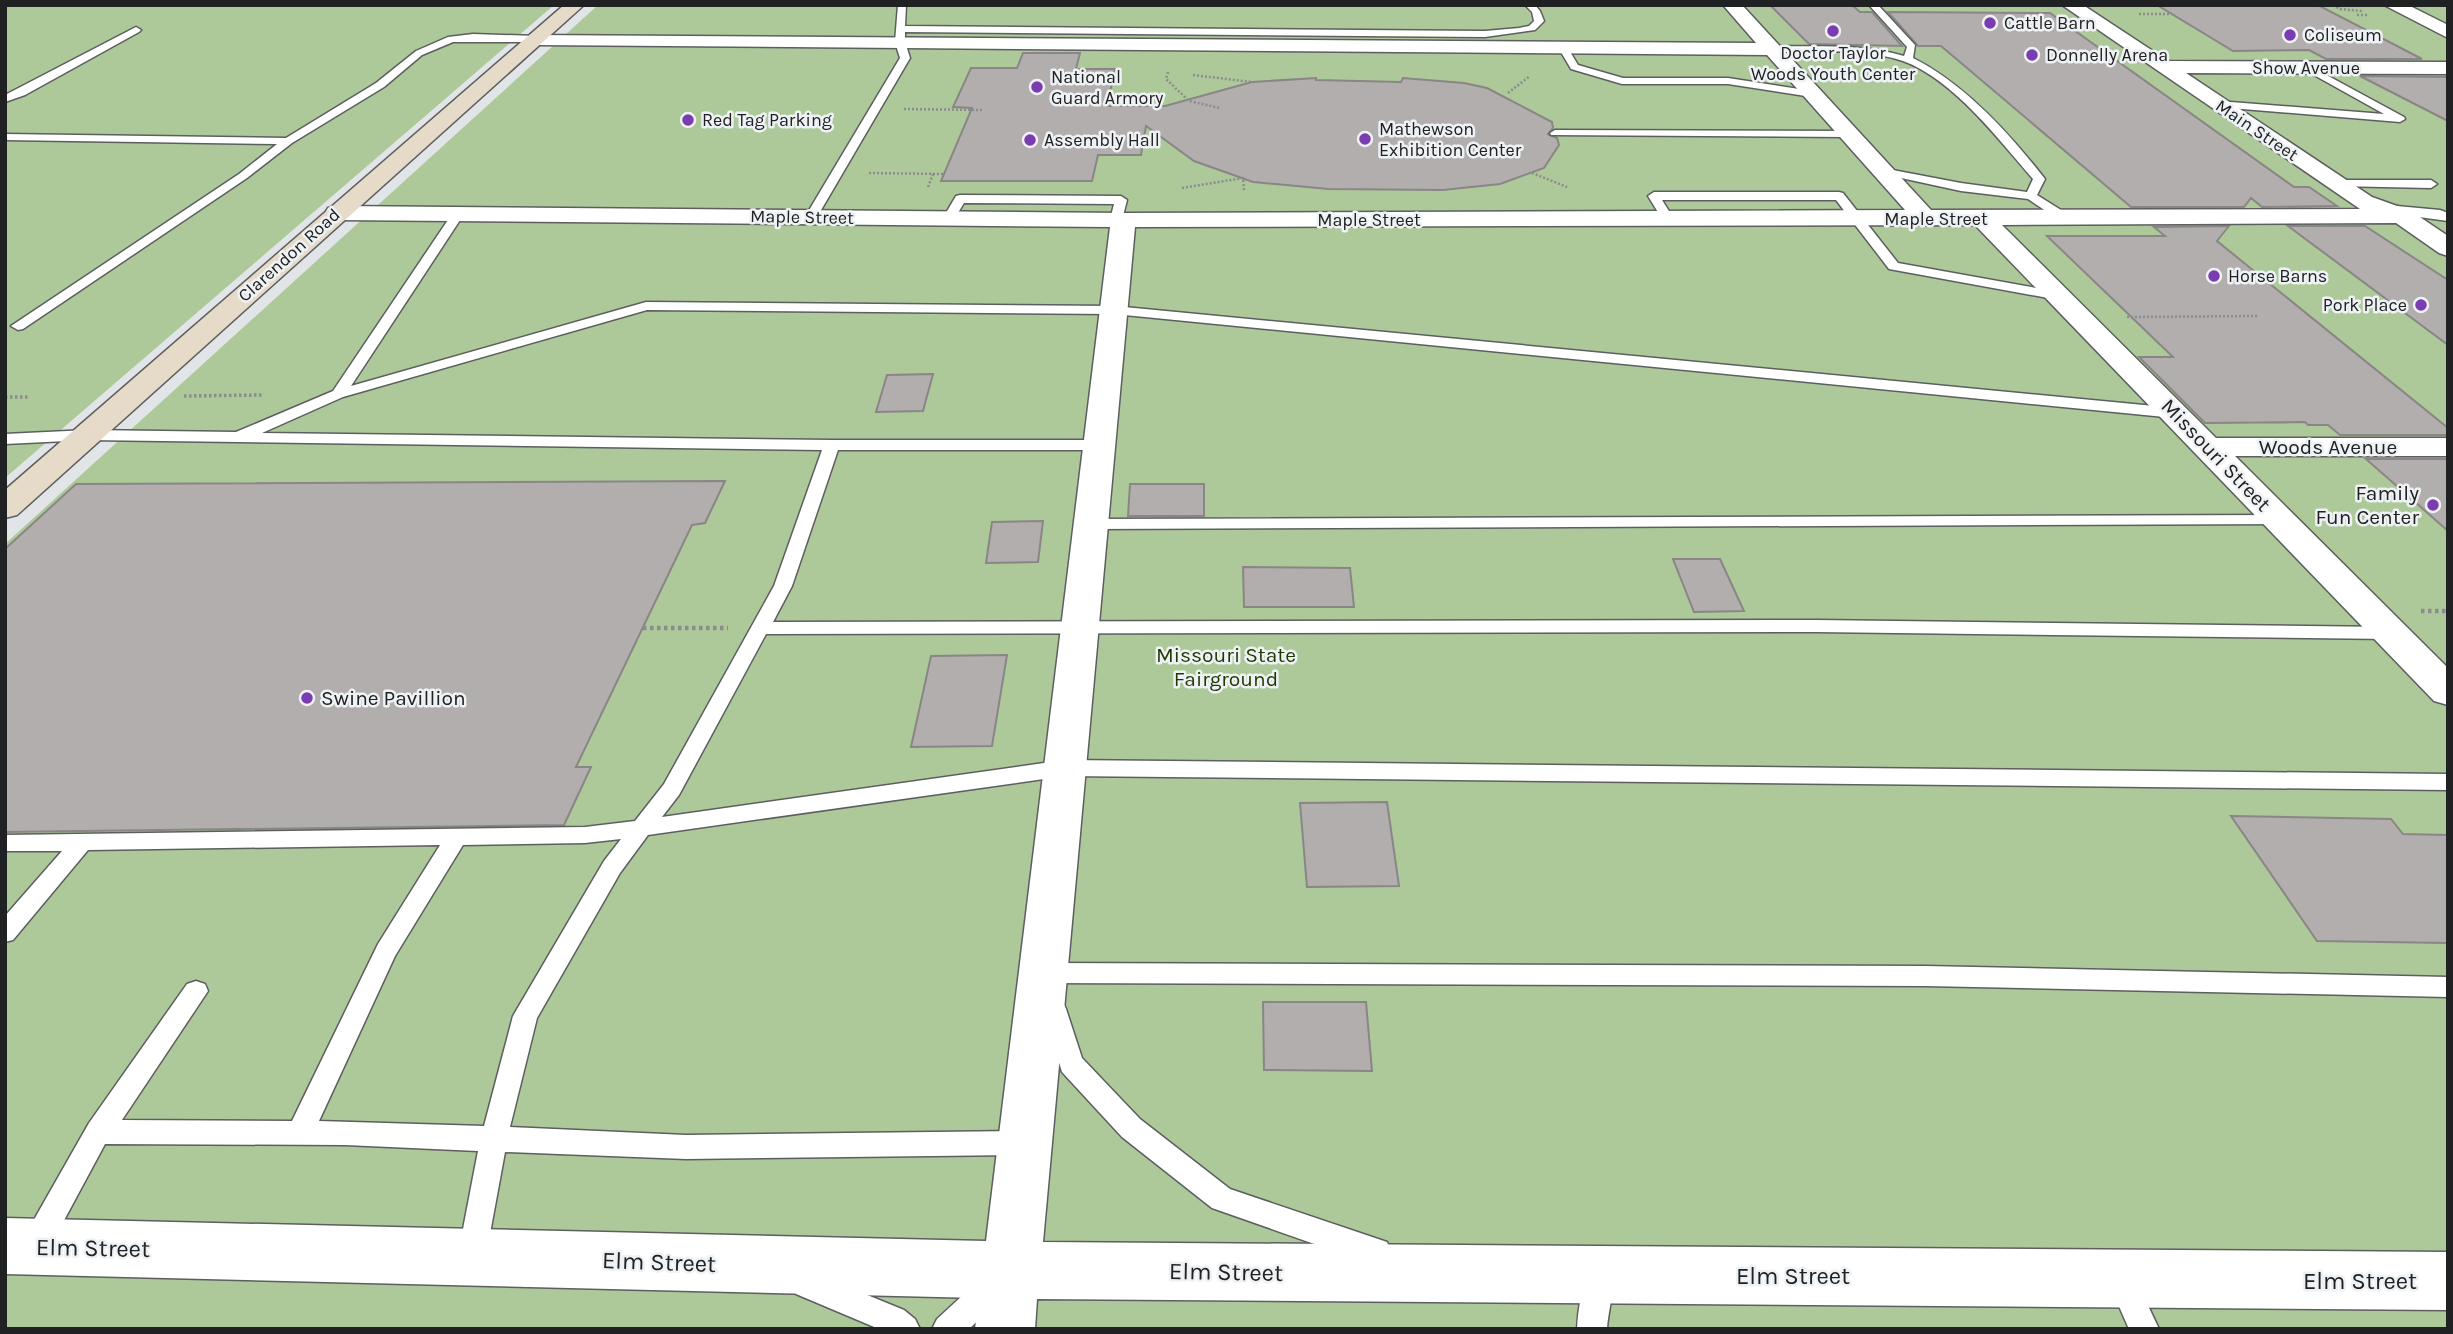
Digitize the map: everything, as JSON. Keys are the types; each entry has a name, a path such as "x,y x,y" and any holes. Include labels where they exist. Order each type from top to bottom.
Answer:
{"street":[{"name":"Clarendon Road","path":"5,508 575,5"},
{"path":"1732,5 1925,218"},
{"name":"Main Street","path":"2071,5 2364,202 2391,212 2448,248"},
{"path":"2393,5 2448,32"},
{"path":"2414,15 2448,15"},
{"path":"537,39 901,36 1184,44 1770,49"},
{"name":"Show Avenue","path":"2163,67 2448,68"},
{"name":"Maple Street","path":"337,213 1120,220 1983,219 2391,212"},
{"name":"Missouri Street","path":"1983,219 2448,692"},
{"path":"1005,1329 1114,310 1120,220"},
{"name":"Woods Avenue","path":"2208,447 2448,447"},
{"name":"Elm Street","path":"20,1246 1012,1270 2448,1281"}],"lane":[{"path":"811,217 905,58 901,36 902,5"},
{"path":"901,36 1485,34 1532,28 1539,21 1536,11 1530,5"},
{"path":"1873,5 1912,47 1908,60"},
{"path":"5,99 21,93 136,30"},
{"path":"18,326 243,176 288,141 380,85 419,53 451,39 537,39"},
{"path":"1563,47 1574,67 1622,81 1728,81 1812,94"},
{"path":"1770,49 1884,54 1908,60 1931,71 1993,128 2039,179 2031,196"},
{"path":"2218,104 2400,119 2308,68"},
{"path":"1555,133 1848,134"},
{"path":"5,137 288,141"},
{"path":"1882,172 1961,187 2031,196 2065,218"},
{"path":"2338,184 2431,184"},
{"path":"2391,212 2440,214 2448,218"},
{"path":"338,394 458,214"},
{"path":"1859,219 1894,267 2070,307"},
{"path":"236,438 338,394 646,306 1114,310 2175,413"},
{"path":"5,439 88,435 832,445 1100,445"},
{"path":"472,1257 494,1139 525,1016 612,867 672,789 783,586 832,445"},
{"path":"1091,524 2280,520"},
{"path":"760,628 1816,626 2389,632"},
{"path":"5,843 585,835 1065,768 2448,782"},
{"path":"300,1133 386,951 457,837"},
{"path":"5,933 82,842"},
{"path":"1441,1274 1222,1199 1131,1128 1071,1065 1043,972 1912,976 2448,987"},
{"path":"20,1246 196,991"},
{"path":"98,1132 300,1133 686,1147 1025,1143"},
{"path":"757,1264 894,1320 905,1329"},
{"path":"947,1329 1012,1270"},
{"path":"1592,1329 1593,1308 1601,1275"},
{"path":"2120,1279 2144,1329"}],"path":[{"path":"1184,44 1166,79 1189,101 1220,108"},
{"path":"1192,75 1252,82"},
{"path":"875,108 982,110"},
{"path":"836,172 944,174"},
{"path":"2070,307 2259,316"},
{"path":"179,396 338,394"},
{"path":"5,397 29,397"},
{"path":"643,628 760,628"}],"green space":[{"path":"5,5 554,5 5,478"},
{"name":"Missouri State Fairground","path":"598,5 2448,5 2448,1329 5,1329 5,544"}],"building":[{"name":"Doctor Taylor Woods Youth Center","path":"1770,5 1852,5 1860,12 1872,12 1902,46 1809,44"},
{"name":"Coliseum","path":"2157,5 2318,5 2422,59 2326,59 2309,50 2233,51"},
{"path":"1888,12 2050,13 2294,187 2309,187 2337,206 2262,207 2251,198 2244,207 2131,207 1941,46 1918,46"},
{"name":"Mathewson Exhibition Center","path":"1023,53 1080,53 1076,69 1115,69 1107,106 1165,106 1252,82 1316,78 1401,82 1403,78 1464,83 1487,88 1552,122 1553,128 1548,134 1557,138 1559,145 1544,168 1500,184 1443,190 1328,189 1253,182 1194,161 1146,126 1141,155 1098,155 1092,181 941,181 972,108 953,107 971,68 1017,68"},
{"path":"2360,76 2448,77 2448,121"},
{"path":"2229,226 2217,241 2448,428 2448,435 2340,435 2328,425 2308,425 2305,422 2205,423 2139,357 2173,357 2047,236 2165,236 2154,227"},
{"name":"Pork Place","path":"2288,226 2365,226 2448,280 2448,345"},
{"path":"933,374 923,411 876,412 887,375"},
{"path":"2366,459 2448,459 2448,531"},
{"name":"Swine Pavillion","path":"725,481 705,523 692,525 576,767 591,767 564,825 5,832 5,549 76,484"},
{"path":"1130,484 1204,484 1204,516 1128,516"},
{"path":"1043,521 1038,562 986,563 992,522"},
{"path":"1673,559 1720,559 1744,611 1694,612"},
{"path":"1243,567 1350,568 1354,607 1244,607"},
{"path":"1007,655 992,746 911,747 931,656"},
{"path":"1387,802 1399,886 1307,887 1300,803"},
{"path":"2231,816 2391,819 2403,834 2448,835 2448,943 2317,941"},
{"path":"1263,1002 1366,1002 1372,1071 1264,1070"}],"place":[{"name":"Cattle Barn","path":"1990,23"},
{"name":"Doctor Taylor Woods Youth Center","path":"1833,31"},
{"name":"Coliseum","path":"2290,35"},
{"name":"Donnelly Arena","path":"2032,55"},
{"name":"National Guard Armory","path":"1037,87"},
{"name":"Red Tag Parking","path":"688,120"},
{"name":"Mathewson Exhibition Center","path":"1365,139"},
{"name":"Assembly Hall","path":"1030,140"},
{"name":"Horse Barns","path":"2214,276"},
{"name":"Pork Place","path":"2421,305"},
{"name":"Family Fun Center","path":"2433,505"},
{"name":"Swine Pavillion","path":"307,698"}]}
